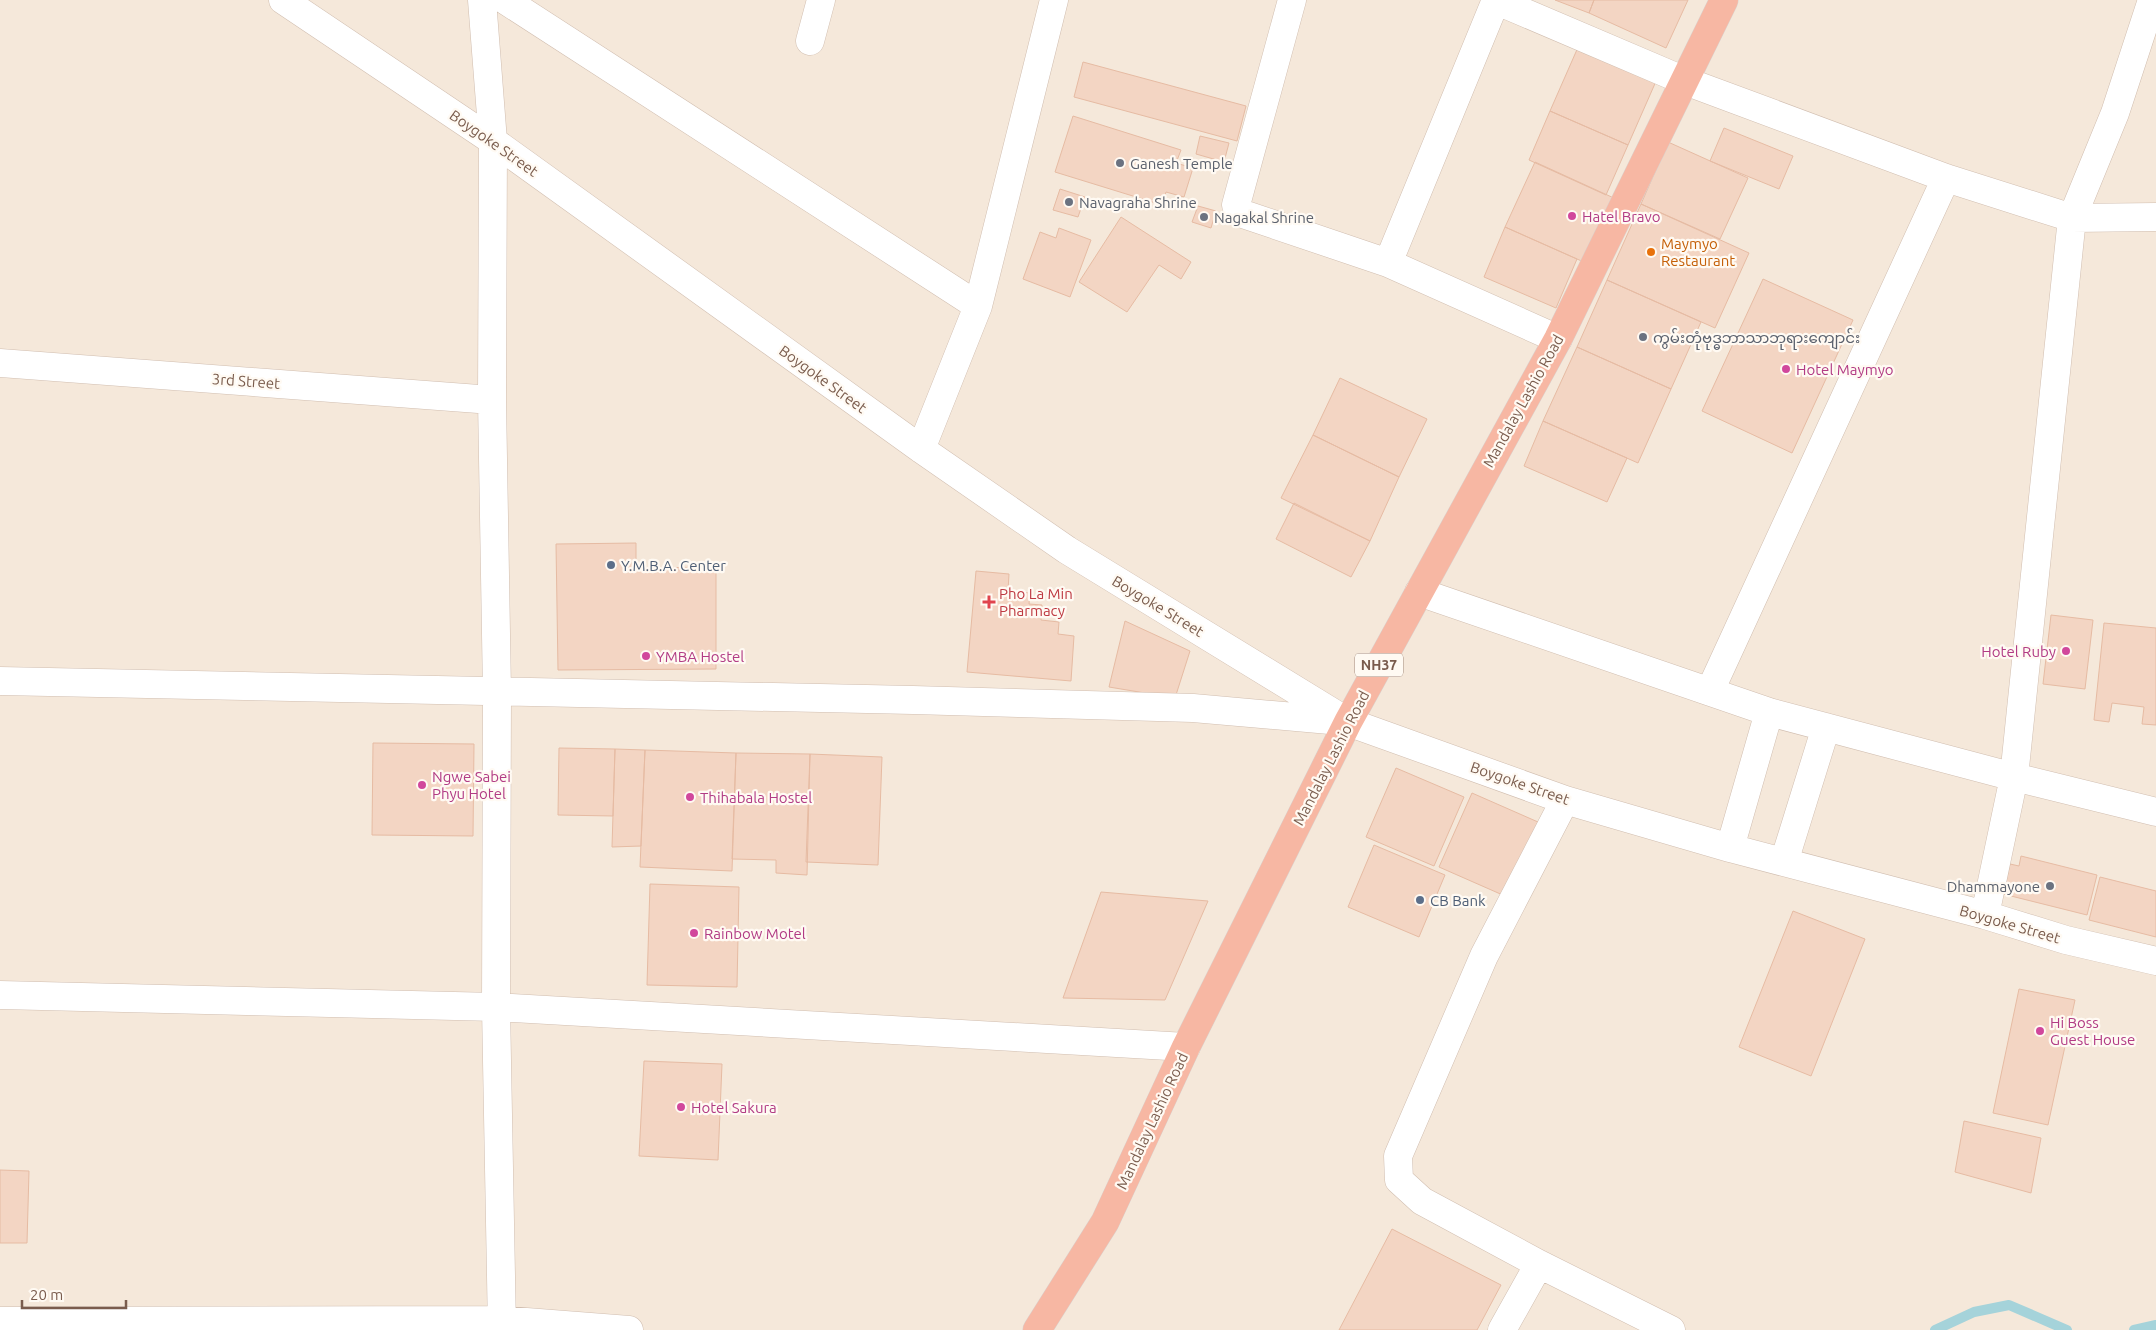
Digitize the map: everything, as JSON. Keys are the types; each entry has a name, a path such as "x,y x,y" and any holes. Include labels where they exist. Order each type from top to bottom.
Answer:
{"highway":[{"name":"Mandalay Lashio Road","path":"1037,1330 1105,1222 1186,1047 1348,722 1558,338 1724,0"}],"street":[{"name":"Boygoke Street","path":"283,0 493,141 920,449 1067,550 1348,722 1565,800 1730,848 1985,915 2066,940 2156,961"},
{"path":"482,0 493,141 492,400 497,692 496,1006 502,1325"},
{"path":"505,0 978,306"},
{"path":"810,41 821,0"},
{"path":"920,449 978,306 1054,0"},
{"path":"1292,0 1236,205 1243,214 1388,263 1558,338"},
{"path":"1388,263 1496,0 1685,81 1946,178 2072,218 2156,217"},
{"path":"1985,915 2014,777 2072,218 2115,113 2152,0"},
{"path":"1710,691 1946,178"},
{"name":"3rd Street","path":"0,363 492,400"},
{"path":"1419,592 1769,712 2014,777 2156,812"},
{"path":"0,681 913,700 1183,708 1348,722"},
{"path":"1730,848 1769,712"},
{"path":"1784,862 1826,727"},
{"path":"1565,800 1484,956 1398,1156 1400,1180 1422,1201 1539,1264 1671,1330"},
{"path":"0,995 496,1006 1186,1047"},
{"path":"1502,1330 1539,1264"},
{"path":"0,1321 502,1325 629,1330"}],"shaded area":[{"path":"0,0 2156,0 2156,1330 0,1330"}],"building":[{"path":"1555,0 1594,0 1589,13"},
{"path":"1594,0 1688,0 1666,48 1589,13"},
{"path":"1579,45 1657,79 1628,145 1550,111"},
{"path":"1083,62 1246,106 1237,141 1074,97"},
{"path":"1550,111 1628,145 1606,195 1529,160"},
{"path":"1073,116 1181,150 1176,163 1193,168 1184,197 1166,192 1162,205 1055,172"},
{"path":"1724,128 1793,156 1779,189 1710,161"},
{"path":"1200,136 1229,143 1224,162 1196,154"},
{"path":"1668,142 1748,178 1720,239 1641,204"},
{"path":"1535,162 1616,199 1586,263 1505,227"},
{"path":"1060,189 1085,197 1078,217 1053,210"},
{"path":"1641,204 1749,253 1715,328 1607,280"},
{"path":"1198,206 1216,211 1211,228 1192,222"},
{"path":"1121,217 1191,262 1181,279 1159,265 1127,312 1079,282"},
{"path":"1505,227 1577,259 1556,308 1484,277"},
{"path":"1059,228 1091,240 1070,297 1023,279 1040,232 1056,238"},
{"path":"1763,279 1853,320 1792,453 1702,411"},
{"path":"1607,280 1701,322 1671,389 1577,347"},
{"path":"1577,347 1671,389 1638,463 1543,421"},
{"path":"1340,378 1427,419 1399,477 1313,435"},
{"path":"1543,421 1627,458 1607,502 1524,466"},
{"path":"1313,435 1399,477 1370,541 1281,498"},
{"path":"1294,503 1370,541 1351,577 1276,539"},
{"path":"636,543 636,568 716,567 716,669 558,670 556,544"},
{"path":"976,571 1009,574 1008,591 1030,593 1029,604 1042,605 1041,620 1059,622 1058,634 1074,636 1071,681 967,672"},
{"path":"2051,615 2093,620 2085,689 2043,684"},
{"path":"1125,621 1190,651 1175,698 1109,687"},
{"path":"2104,623 2156,628 2156,725 2142,724 2144,707 2112,703 2109,722 2094,720"},
{"path":"373,743 474,744 473,836 372,835"},
{"path":"559,748 615,749 613,816 558,815"},
{"path":"615,749 645,750 641,846 612,847"},
{"path":"645,750 736,753 732,871 640,867"},
{"path":"736,753 810,754 807,875 776,873 776,860 732,859"},
{"path":"810,754 882,757 878,865 806,862"},
{"path":"1396,768 1464,797 1434,866 1366,837"},
{"path":"1472,793 1538,822 1505,896 1439,867"},
{"path":"1374,845 1445,875 1419,937 1348,907"},
{"path":"2021,856 2097,875 2087,915 2003,894 2010,864 2019,866"},
{"path":"2100,877 2156,891 2156,937 2089,920"},
{"path":"650,884 739,887 737,987 647,985"},
{"path":"1101,892 1208,901 1165,1000 1063,998"},
{"path":"1793,911 1865,939 1811,1076 1739,1047"},
{"path":"2019,989 2075,1000 2048,1125 1993,1113"},
{"path":"644,1061 722,1064 718,1160 639,1156"},
{"path":"1964,1121 2041,1138 2031,1193 1955,1172"},
{"path":"0,1170 29,1171 27,1243 0,1243"},
{"path":"1392,1229 1501,1285 1477,1330 1339,1330"}],"waterway":[{"path":"1935,1330 1974,1312 2009,1305 2067,1330"},
{"path":"2134,1330 2156,1325"}],"place":[{"name":"Ganesh Temple","path":"1120,163"},
{"name":"Navagraha Shrine","path":"1069,202"},
{"name":"Hatel Bravo","path":"1572,216"},
{"name":"Nagakal Shrine","path":"1204,217"},
{"name":"Maymyo Restaurant","path":"1651,252"},
{"name":"ကွမ်းတုံဗုဒ္ဓဘာသာဘုရားကျောင်း","path":"1643,337"},
{"name":"Hotel Maymyo","path":"1786,369"},
{"name":"Y.M.B.A. Center","path":"611,565"},
{"name":"Pho La Min Pharmacy","path":"989,602"},
{"name":"Hotel Ruby","path":"2066,651"},
{"name":"YMBA Hostel","path":"646,656"},
{"name":"Ngwe Sabei Phyu Hotel","path":"422,785"},
{"name":"Thihabala Hostel","path":"690,797"},
{"name":"Dhammayone","path":"2050,886"},
{"name":"CB Bank","path":"1420,900"},
{"name":"Rainbow Motel","path":"694,933"},
{"name":"Hi Boss Guest House","path":"2040,1031"},
{"name":"Hotel Sakura","path":"681,1107"}]}
